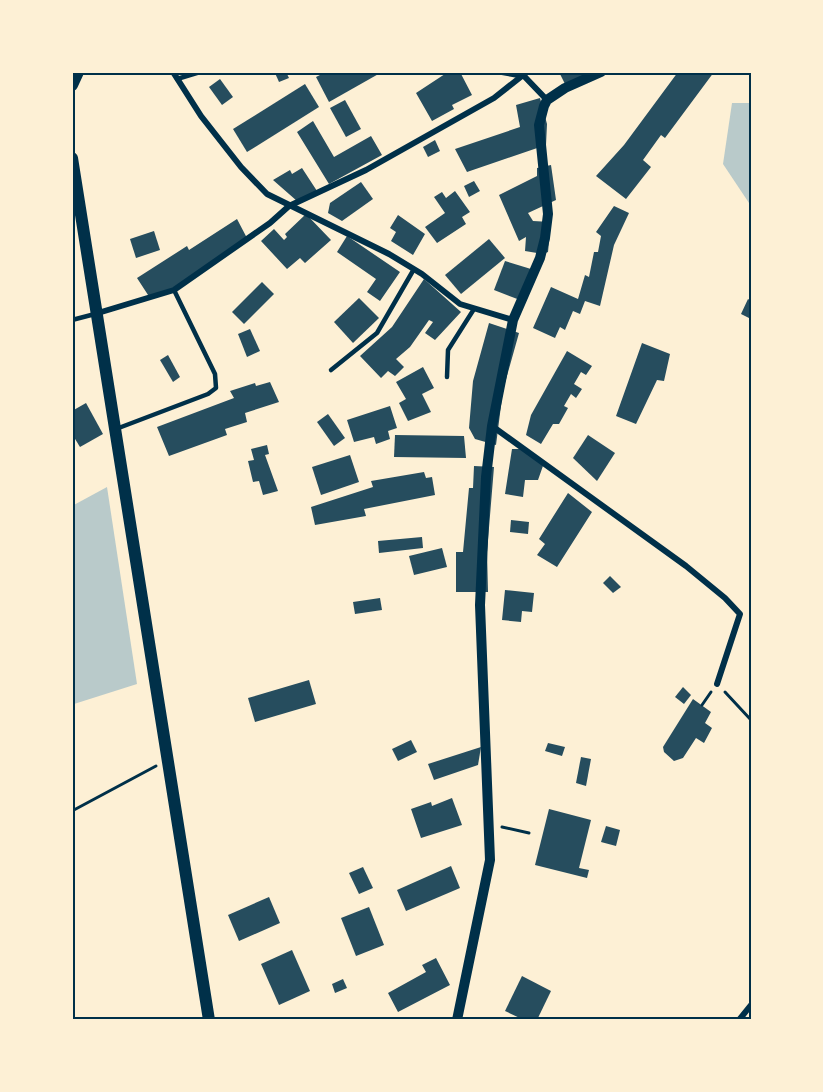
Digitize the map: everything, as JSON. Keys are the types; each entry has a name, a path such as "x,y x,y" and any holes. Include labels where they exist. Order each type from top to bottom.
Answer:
{"main road":[{"path":"72,85 78,72"},
{"path":"72,158 209,1020"}],"street":[{"path":"173,72 201,116 241,167 267,194 349,232 414,269 460,304 513,320"},
{"path":"502,72 526,74 546,100"},
{"path":"457,1020 490,860 480,605 486,477 492,426 513,320 540,258 545,238 548,214 539,125 546,100 565,88 601,72"},
{"path":"98,313 174,290 270,223 289,206 366,170 494,98 526,74"},
{"path":"492,426 686,566 725,598 740,614 717,684"},
{"path":"739,1020 751,1005"}],"lane":[{"path":"177,79 200,72"},
{"path":"332,370 377,333 414,269"},
{"path":"116,429 216,388 215,374 174,290"},
{"path":"447,377 447,350 474,309"},
{"path":"72,320 98,313"}],"path":[{"path":"717,684 751,720"},
{"path":"72,811 168,760"},
{"path":"497,826 529,833"}],"shaded area":[{"path":"732,103 751,103 751,206 723,164"},
{"path":"107,487 137,684 74,704 72,506"}],"building":[{"path":"286,72 289,78 279,82 275,73"},
{"path":"326,72 382,72 329,102 316,77"},
{"path":"448,72 460,72 472,95 452,105 454,109 432,121 416,93"},
{"path":"559,72 594,72 566,86"},
{"path":"678,72 714,72 665,138 661,135 643,160 651,167 626,199 596,176 624,145"},
{"path":"220,79 233,97 222,105 209,87"},
{"path":"305,84 319,107 247,152 233,129"},
{"path":"540,98 547,124 546,145 467,172 455,149 520,127 516,105"},
{"path":"345,100 361,129 346,137 330,108"},
{"path":"313,121 334,157 371,136 382,155 329,184 297,132"},
{"path":"435,140 440,151 428,157 423,147"},
{"path":"551,165 556,200 528,213 533,221 551,222 548,252 543,254 525,251 526,237 519,241 499,195 537,176 537,168"},
{"path":"302,168 317,191 297,201 273,180 290,170 292,174"},
{"path":"474,181 480,191 469,197 464,186"},
{"path":"361,182 373,199 342,221 328,213 330,203"},
{"path":"455,191 470,212 462,217 466,224 437,243 425,227 445,213 434,197 442,192 446,198"},
{"path":"614,206 629,213 614,245 600,306 585,301 580,314 573,311 565,330 560,327 555,338 533,328 551,287 578,299 585,275 589,277 594,252 598,252 601,236 596,232"},
{"path":"306,214 331,240 305,263 300,258 287,269 261,241 274,229 284,240 287,237 285,234"},
{"path":"398,215 425,234 413,255 391,241 396,232 390,228"},
{"path":"237,219 248,240 168,292 150,298 137,278 187,246 189,250"},
{"path":"154,231 160,250 136,258 130,239"},
{"path":"347,236 400,272 380,301 367,292 376,279 337,252"},
{"path":"489,239 505,258 461,294 445,275"},
{"path":"505,261 531,269 520,300 494,290"},
{"path":"424,279 461,312 435,340 425,333 433,322 429,320 410,347 396,359 404,367 395,376 388,371 381,378 360,356 392,327"},
{"path":"262,282 274,294 244,324 232,312"},
{"path":"359,298 379,318 353,343 334,322"},
{"path":"748,299 751,301 751,319 741,314"},
{"path":"489,323 519,333 503,390 496,445 475,439 469,428 473,381"},
{"path":"250,329 260,351 247,357 238,334"},
{"path":"642,343 670,354 664,381 657,380 636,424 616,416"},
{"path":"567,351 592,366 586,375 581,372 574,384 582,389 576,398 571,394 564,406 568,408 559,424 553,424 541,444 526,435 531,415"},
{"path":"168,355 180,377 173,382 160,360"},
{"path":"423,367 434,388 422,394 431,412 408,421 399,403 406,399 396,382"},
{"path":"270,382 279,402 245,413 247,422 225,429 227,435 169,456 157,427 234,398 230,391 255,383 256,386"},
{"path":"86,403 103,434 80,447 72,434 72,411"},
{"path":"390,406 397,428 388,431 390,439 376,444 374,437 354,442 347,420"},
{"path":"328,414 345,438 334,446 317,422"},
{"path":"395,435 464,436 466,458 394,457"},
{"path":"588,435 615,453 597,481 573,458"},
{"path":"267,445 269,454 265,455 278,491 263,495 259,481 253,482 248,461 254,460 251,449"},
{"path":"512,449 526,449 544,463 538,480 525,480 523,497 505,494"},
{"path":"350,455 359,482 321,495 312,467"},
{"path":"474,466 494,467 487,552 488,592 456,592 456,552 463,552 469,488 473,488"},
{"path":"424,472 426,478 432,477 435,495 364,509 366,516 315,525 311,507 373,487 371,481"},
{"path":"568,493 592,512 557,567 537,555 545,544 539,539"},
{"path":"511,520 529,522 528,534 510,532"},
{"path":"422,537 423,548 379,553 378,541"},
{"path":"442,548 447,567 414,575 409,556"},
{"path":"610,576 621,587 613,593 603,583"},
{"path":"505,590 534,593 532,612 522,611 521,622 502,620"},
{"path":"380,598 382,610 355,614 353,602"},
{"path":"309,680 316,704 255,722 248,698"},
{"path":"683,687 691,695 684,704 675,697"},
{"path":"693,699 711,712 705,723 712,728 704,743 696,738 683,758 674,761 664,752 663,747"},
{"path":"411,740 417,752 398,761 392,749"},
{"path":"548,743 565,747 562,756 545,751"},
{"path":"481,747 478,765 434,780 428,764"},
{"path":"581,757 591,759 586,786 576,783"},
{"path":"452,798 462,825 421,838 411,809 431,802 432,806"},
{"path":"549,809 591,820 579,868 589,870 587,878 535,865"},
{"path":"606,826 620,830 616,846 601,842"},
{"path":"451,866 460,888 406,911 397,890"},
{"path":"363,867 373,888 359,894 349,873"},
{"path":"269,897 280,923 239,941 228,915"},
{"path":"369,907 384,945 356,956 341,918"},
{"path":"292,950 310,991 279,1005 261,964"},
{"path":"436,958 450,985 398,1012 388,993 426,972 422,965"},
{"path":"522,976 551,991 537,1020 524,1020 505,1011"},
{"path":"343,979 347,988 335,993 332,984"}]}
